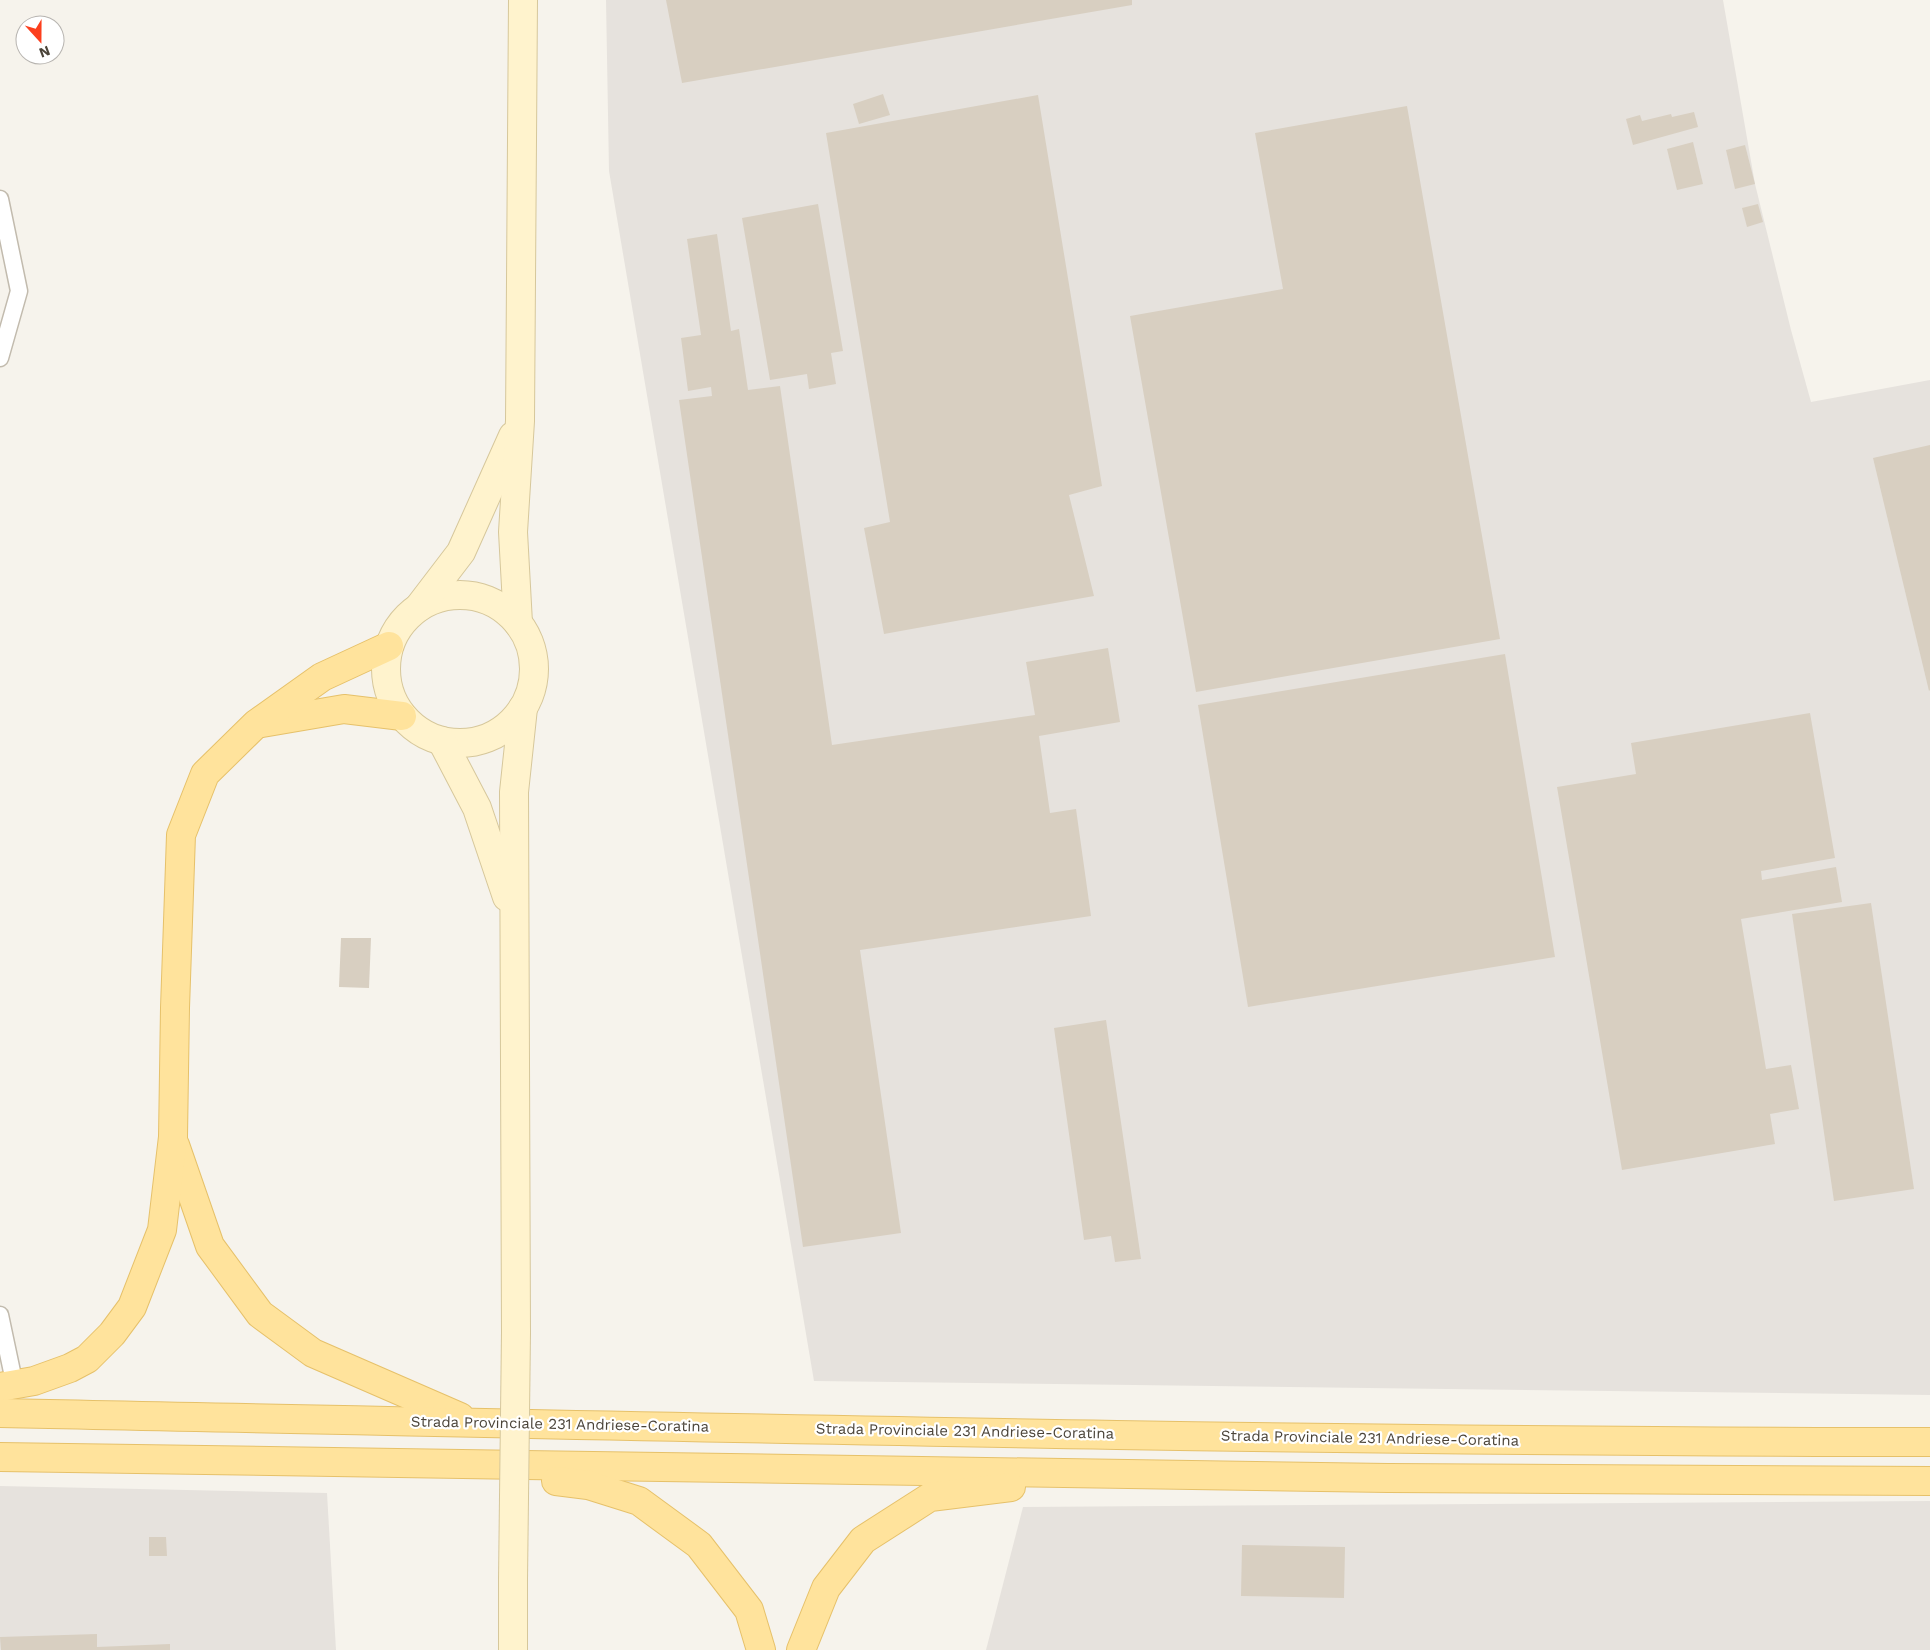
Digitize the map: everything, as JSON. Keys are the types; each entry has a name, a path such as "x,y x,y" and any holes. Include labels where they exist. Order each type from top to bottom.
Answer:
{"main road":[{"path":"518,623 513,532 520,421 523,0"},
{"path":"8,1386 52,1375 70,1368 87,1359 112,1334 132,1307 162,1230 173,1137 181,835 205,774 256,724 322,677 403,626 439,599 460,595 482,598 502,608 518,623 528,638 533,656 534,674 531,692 523,708 508,726 488,738 466,743 442,742 420,732 402,716 390,694 386,670 403,626 461,552 520,421"},
{"path":"513,1650 516,1332 514,792 523,708"},
{"path":"256,724 344,709 402,716"},
{"path":"442,742 477,808 514,918"},
{"path":"173,1137 210,1246 260,1314 312,1353 472,1422"},
{"name":"Strada Provinciale 231 Andriese-Coratina","path":"0,1413 1080,1434 1701,1442 1930,1442"},
{"path":"0,1457 1388,1478 1930,1481"},
{"path":"436,1465 588,1485 639,1501 700,1545 749,1610 761,1650"},
{"path":"801,1650 826,1588 863,1540 930,1497 1000,1489 1075,1474"}],"lane":[{"path":"0,199 19,291 0,358"},
{"path":"0,1315 8,1386"}],"shaded area":[{"path":"606,0 1723,0 1755,184 1811,402 1930,380 1930,1395 814,1381 609,171"},
{"path":"0,1486 327,1493 336,1650 0,1650"},
{"path":"1930,1501 1930,1650 986,1650 1023,1507"}],"building":[{"path":"666,0 1132,0 1132,5 682,83"},
{"path":"883,94 890,115 859,124 853,104"},
{"path":"1038,95 1102,486 1069,495 1094,596 884,634 864,528 890,522 826,133"},
{"path":"1407,106 1500,639 1196,692 1130,316 1283,289 1255,133"},
{"path":"1694,112 1698,127 1633,145 1626,119 1640,115 1642,121 1671,114 1672,117"},
{"path":"1693,142 1703,184 1677,190 1667,149"},
{"path":"1745,145 1755,184 1735,189 1726,150"},
{"path":"818,204 843,351 831,353 836,384 809,389 807,374 770,380 742,218"},
{"path":"1758,204 1763,222 1747,227 1742,208"},
{"path":"717,234 731,331 739,329 748,390 780,386 832,745 1035,715 1026,662 1108,648 1120,722 1039,736 1050,813 1076,809 1091,916 860,950 901,1233 803,1247 679,400 712,396 711,387 688,391 681,338 701,335 687,239"},
{"path":"1930,445 1930,690 1929,691 1873,458"},
{"path":"1505,654 1555,957 1248,1007 1198,705"},
{"path":"1810,713 1835,858 1761,871 1762,880 1836,867 1842,902 1741,919 1766,1069 1791,1065 1799,1109 1770,1114 1775,1144 1622,1170 1557,787 1636,774 1631,743"},
{"path":"1871,903 1914,1189 1834,1201 1792,914"},
{"path":"341,938 371,938 369,988 339,987"},
{"path":"1106,1020 1141,1259 1115,1262 1111,1236 1084,1240 1054,1028"},
{"path":"149,1537 166,1537 167,1556 149,1556"},
{"path":"1242,1545 1345,1547 1344,1598 1241,1596"},
{"path":"97,1634 97,1647 170,1644 170,1650 1,1650 0,1637"}]}
